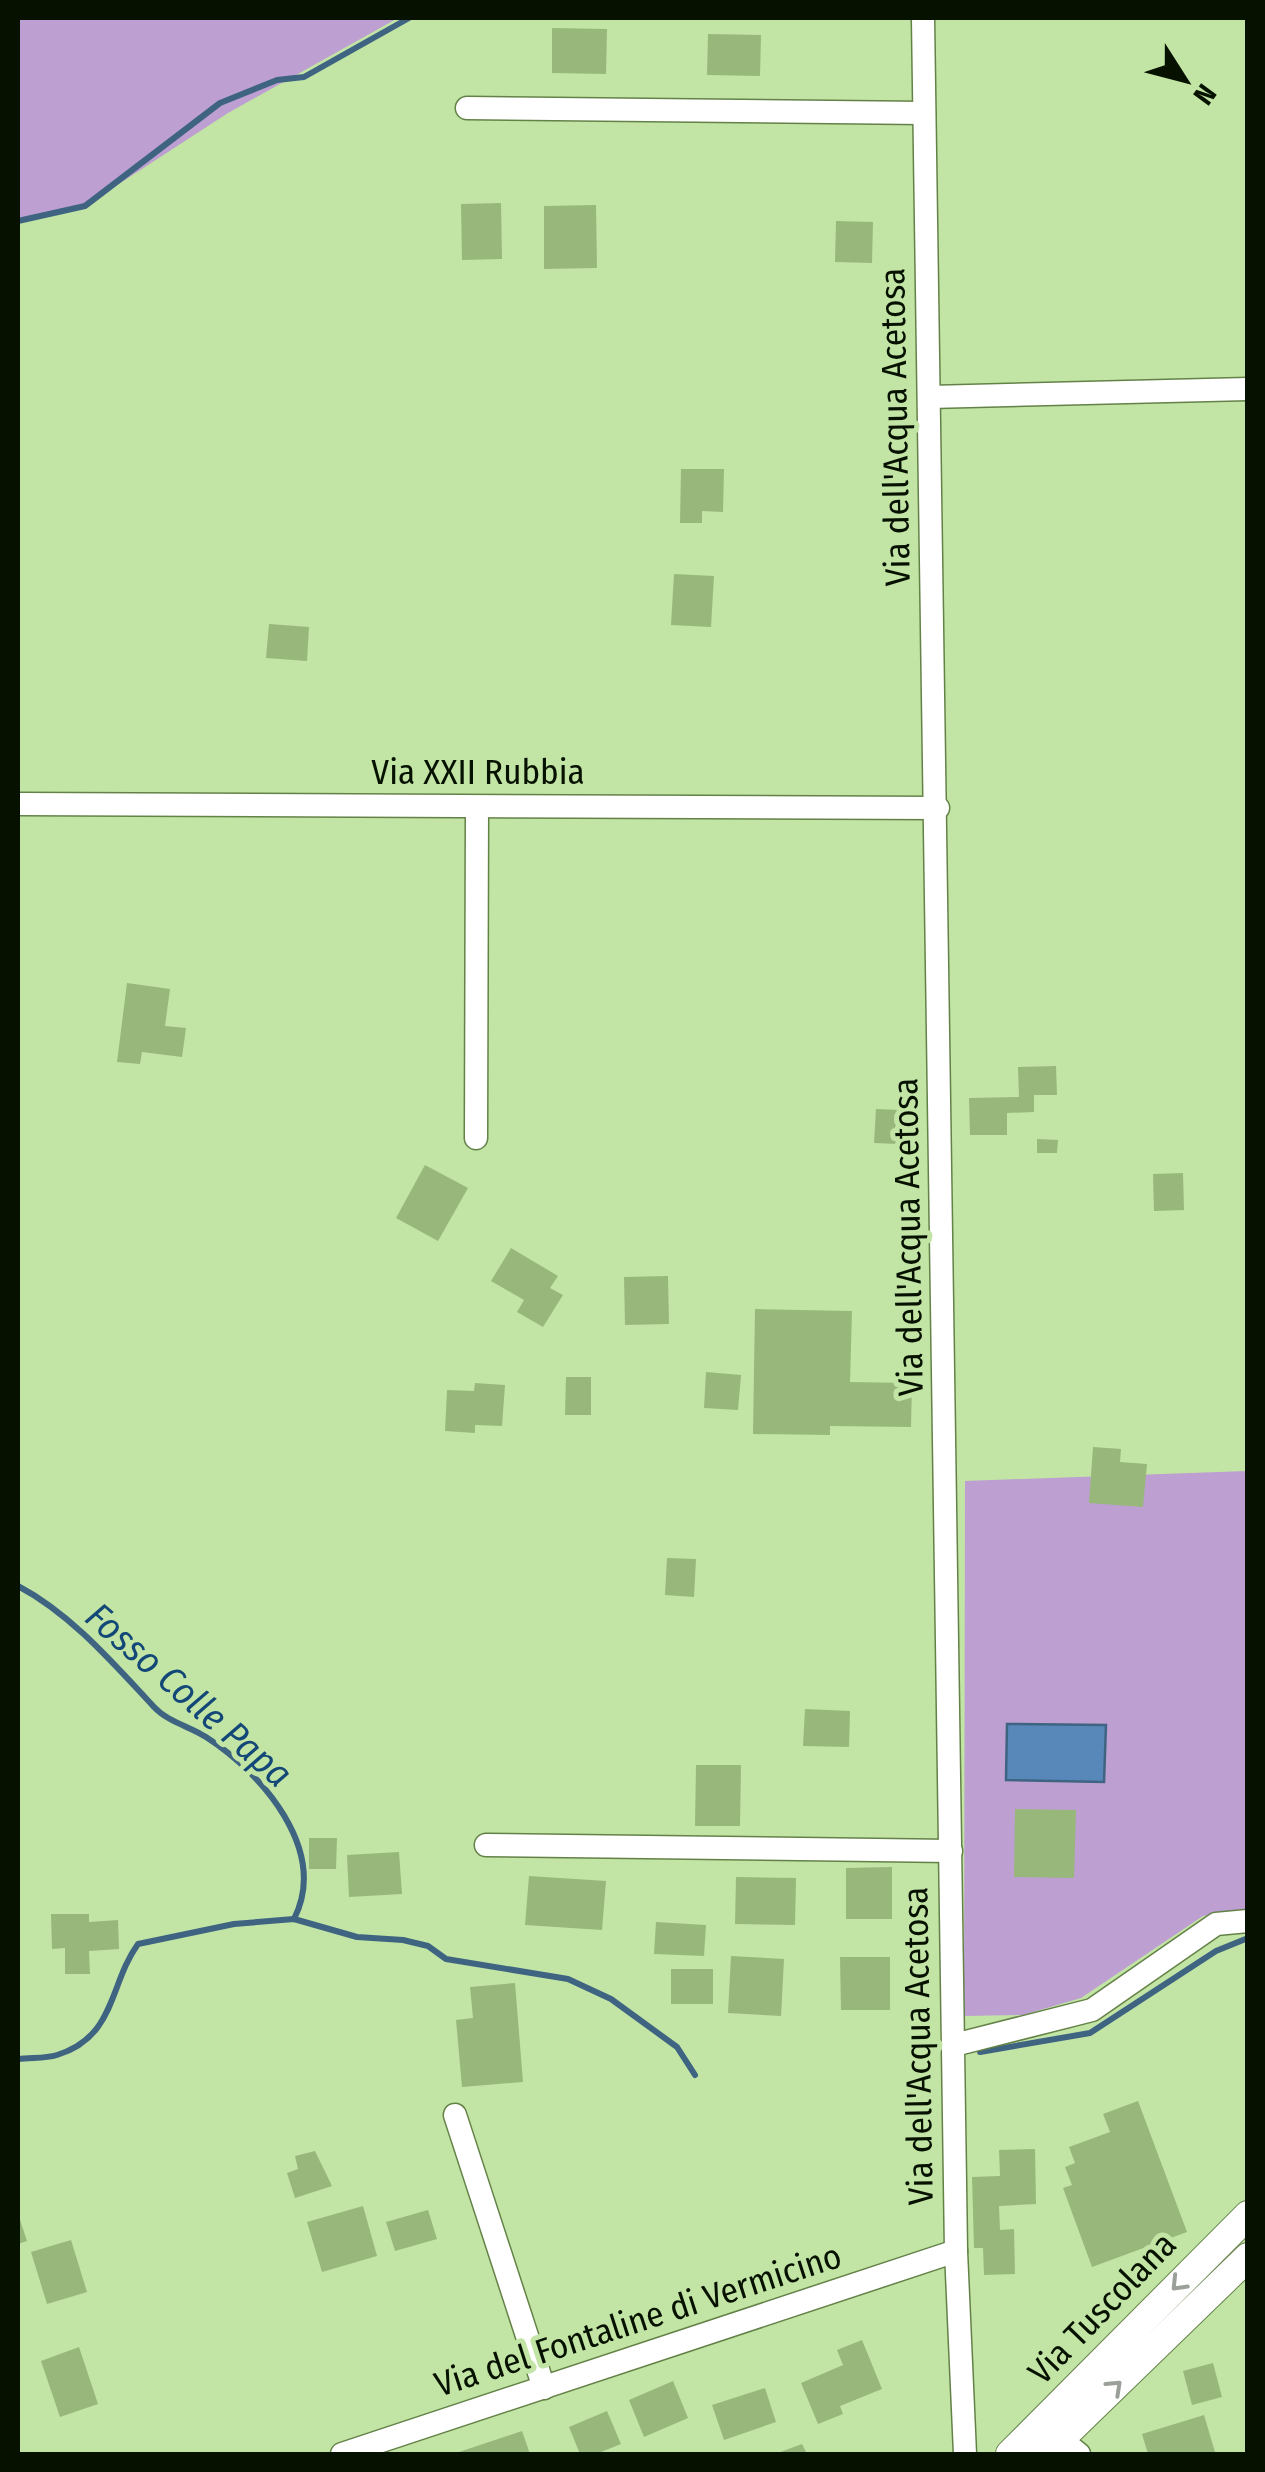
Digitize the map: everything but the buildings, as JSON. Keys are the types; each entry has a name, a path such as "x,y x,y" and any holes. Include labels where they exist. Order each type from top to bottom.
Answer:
{"main road":[{"name":"Via Tuscolana","path":"1056,2443 1248,2216"},
{"name":"Via Tuscolana","path":"1010,2454 1056,2443 1248,2257"}],"street":[{"name":"Via dell'Acqua Acetosa","path":"922,18 938,808 956,2251 964,2454"},
{"path":"467,108 924,113"},
{"path":"930,397 1248,389"},
{"name":"Via XXII Rubbia","path":"18,804 938,808"},
{"path":"476,1138 477,807"},
{"path":"486,1846 951,1851"},
{"path":"954,2045 1092,2010 1216,1924 1248,1921"},
{"path":"456,2115 544,2388"},
{"name":"Via del Fontaline di Vermicino","path":"342,2454 956,2251"}],"shaded area":[{"path":"18,18 398,18 228,113 85,206 18,221"},
{"path":"1247,1471 1247,1909 1203,1916 1081,1998 1023,2015 964,2016 965,1481"}],"water":[{"path":"1007,1724 1106,1725 1104,1782 1006,1780"}],"waterway":[{"path":"18,221 85,206 220,103 277,80 304,77 409,18"},
{"name":"Fosso Colle Papa","path":"18,1586 74,1625 160,1712 227,1752 268,1792 296,1841 303,1867 303,1893 294,1919"},
{"path":"18,2059 57,2055 90,2036 109,2008 138,1944 234,1924 294,1919 357,1937 428,1946 446,1959 568,1979 611,1999 677,2047 695,2075"},
{"path":"980,2052 1090,2033 1216,1951 1248,1938"}]}
